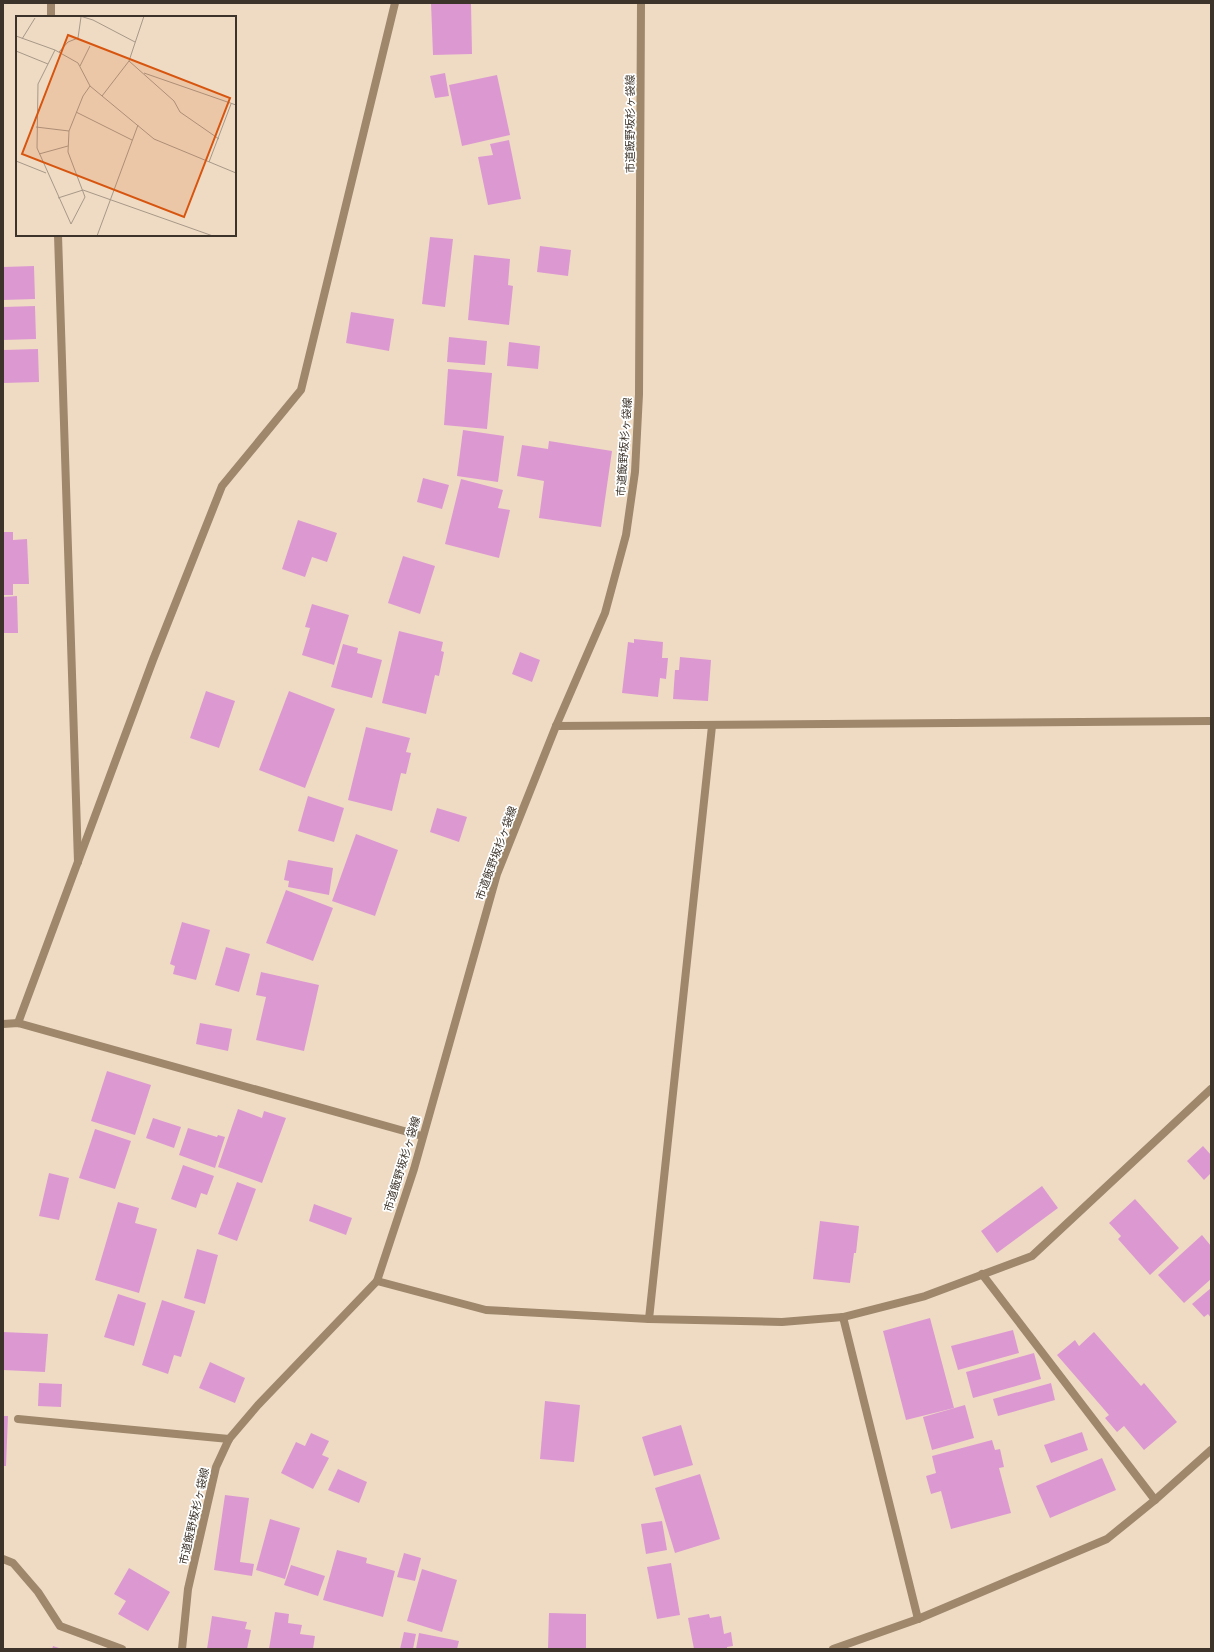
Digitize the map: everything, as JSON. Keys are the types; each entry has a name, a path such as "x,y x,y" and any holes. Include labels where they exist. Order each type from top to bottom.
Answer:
{"street":[{"path":"51,3 51,16"},
{"path":"18,1023 78,866 153,660 222,486 301,390 395,3"},
{"name":"市道飯野坂杉ヶ袋線","path":"182,1649 188,1589 216,1467 229,1439 258,1405 378,1281 414,1169 422,1136 498,874 556,726 604,613 626,535 635,472 639,394 641,3"},
{"path":"58,236 78,866"},
{"path":"556,726 1211,721"},
{"path":"649,1319 712,726"},
{"path":"3,1024 18,1023 422,1136"},
{"path":"378,1281 486,1310 649,1319 782,1322 843,1317 925,1296 1032,1256 1211,1089"},
{"path":"982,1274 1155,1500"},
{"path":"843,1317 918,1619"},
{"path":"18,1419 229,1439"},
{"path":"834,1649 918,1619 1107,1539 1155,1500 1211,1450"},
{"path":"3,1559 13,1563 38,1592 60,1626 122,1649"}],"building":[{"path":"431,3 471,3 472,54 433,55"},
{"path":"445,73 449,96 435,98 430,76"},
{"path":"497,75 510,135 462,146 449,85"},
{"path":"509,140 521,199 488,205 478,157 493,155 490,144"},
{"path":"430,237 453,239 445,307 422,304"},
{"path":"540,246 571,250 568,276 537,272"},
{"path":"474,255 510,259 508,285 513,286 509,325 468,320"},
{"path":"34,266 35,299 3,300 3,267"},
{"path":"35,306 36,339 3,340 3,307"},
{"path":"351,312 394,319 389,351 346,343"},
{"path":"449,337 487,341 485,365 447,362"},
{"path":"509,342 540,346 538,369 507,366"},
{"path":"38,349 39,382 3,383 3,350"},
{"path":"448,369 492,373 487,429 444,425"},
{"path":"463,430 504,436 498,482 457,476"},
{"path":"549,441 612,451 601,527 539,518 544,481 517,476 522,445 548,449"},
{"path":"423,478 449,485 442,509 417,502"},
{"path":"461,479 503,490 498,508 510,510 499,558 445,544"},
{"path":"298,520 337,533 327,562 312,557 305,577 282,569"},
{"path":"3,532 13,532 13,540 27,539 29,584 13,584 13,595 3,595"},
{"path":"403,556 435,566 420,614 388,603"},
{"path":"17,596 18,633 3,633 3,597"},
{"path":"312,604 349,615 334,665 302,655 310,628 305,627"},
{"path":"399,631 443,642 441,651 444,652 439,676 435,675 426,714 382,703"},
{"path":"634,639 663,642 662,658 668,658 666,679 660,678 658,697 622,693 628,642 634,643"},
{"path":"343,644 358,648 357,653 382,660 372,698 331,687"},
{"path":"520,652 540,660 532,682 512,674"},
{"path":"680,657 711,660 708,701 673,699 675,670 679,670"},
{"path":"206,691 235,701 219,748 190,738"},
{"path":"289,691 335,709 305,788 259,770"},
{"path":"366,727 410,738 406,752 411,753 406,774 401,773 392,811 348,800"},
{"path":"308,796 344,808 334,842 298,831"},
{"path":"437,808 467,817 459,842 430,832"},
{"path":"356,834 398,850 375,916 332,901"},
{"path":"288,860 333,868 329,895 288,887 289,881 284,880"},
{"path":"286,890 333,908 313,961 266,943"},
{"path":"182,922 210,930 196,980 173,974 175,966 170,964"},
{"path":"226,947 250,954 239,992 215,985"},
{"path":"261,972 319,985 304,1051 256,1040 266,997 256,995"},
{"path":"200,1023 232,1029 228,1051 196,1044"},
{"path":"107,1071 151,1085 135,1135 91,1121"},
{"path":"238,1109 262,1118 264,1111 286,1118 262,1183 218,1167"},
{"path":"153,1118 181,1127 174,1148 146,1138"},
{"path":"188,1128 217,1137 218,1135 225,1137 215,1168 179,1155"},
{"path":"95,1129 131,1141 115,1189 79,1178"},
{"path":"1203,1146 1211,1155 1211,1173 1204,1180 1187,1161"},
{"path":"183,1165 214,1176 207,1195 201,1193 196,1208 171,1199"},
{"path":"49,1173 69,1178 59,1220 39,1216"},
{"path":"237,1182 256,1189 237,1241 218,1234"},
{"path":"1042,1186 1058,1208 997,1253 981,1231"},
{"path":"1135,1199 1179,1248 1150,1275 1118,1239 1121,1236 1109,1223"},
{"path":"118,1202 139,1208 135,1223 157,1229 139,1293 95,1280"},
{"path":"314,1204 352,1218 346,1235 309,1221"},
{"path":"820,1221 859,1226 856,1253 854,1253 850,1283 813,1279"},
{"path":"1202,1235 1211,1246 1211,1279 1184,1303 1158,1275"},
{"path":"197,1249 218,1255 205,1304 184,1298"},
{"path":"1211,1288 1211,1318 1208,1314 1204,1317 1192,1304"},
{"path":"118,1294 146,1303 134,1346 104,1337"},
{"path":"162,1300 195,1311 181,1357 174,1355 168,1374 142,1365"},
{"path":"930,1318 954,1408 906,1420 883,1331"},
{"path":"1013,1330 1019,1353 958,1370 951,1346"},
{"path":"3,1332 48,1334 45,1372 3,1370"},
{"path":"1094,1332 1141,1386 1144,1383 1177,1422 1144,1450 1124,1426 1117,1432 1105,1418 1109,1415 1057,1355 1075,1340 1079,1346"},
{"path":"1034,1353 1041,1379 973,1398 966,1372"},
{"path":"210,1362 245,1378 235,1403 199,1388"},
{"path":"39,1383 62,1384 61,1407 38,1406"},
{"path":"1051,1383 1055,1400 998,1416 993,1399"},
{"path":"545,1401 580,1405 574,1462 540,1459"},
{"path":"965,1405 974,1438 932,1450 923,1417"},
{"path":"3,1416 8,1416 6,1466 3,1466"},
{"path":"681,1425 693,1465 654,1476 642,1437"},
{"path":"1082,1432 1088,1450 1051,1463 1044,1445"},
{"path":"311,1433 329,1441 322,1455 329,1458 313,1489 281,1473 296,1442 305,1446"},
{"path":"992,1440 995,1450 1000,1449 1004,1467 999,1468 1011,1513 951,1529 941,1491 931,1494 926,1476 936,1473 932,1456"},
{"path":"1102,1458 1116,1490 1050,1518 1036,1486"},
{"path":"338,1469 367,1482 359,1503 328,1490"},
{"path":"700,1474 720,1539 675,1553 655,1488"},
{"path":"225,1495 249,1498 240,1562 254,1564 252,1576 214,1570"},
{"path":"270,1519 300,1528 285,1579 256,1570"},
{"path":"662,1521 667,1550 646,1554 641,1524"},
{"path":"337,1550 367,1558 366,1563 395,1571 383,1617 323,1600"},
{"path":"404,1553 421,1558 415,1581 397,1577"},
{"path":"671,1563 680,1615 657,1619 647,1567"},
{"path":"291,1565 325,1576 318,1596 284,1585"},
{"path":"129,1568 170,1592 148,1631 118,1614 126,1601 114,1594"},
{"path":"422,1569 457,1580 442,1632 407,1621"},
{"path":"275,1612 289,1614 288,1623 302,1625 300,1634 315,1636 313,1649 269,1649"},
{"path":"549,1613 586,1614 586,1649 548,1649"},
{"path":"709,1614 710,1618 721,1616 724,1634 731,1632 733,1646 727,1647 727,1649 694,1649 688,1618"},
{"path":"212,1616 247,1622 245,1629 251,1630 247,1649 207,1649"},
{"path":"404,1632 416,1634 413,1649 400,1649"},
{"path":"419,1633 459,1641 457,1649 416,1649"},
{"path":"53,1646 62,1649 52,1649"}]}
